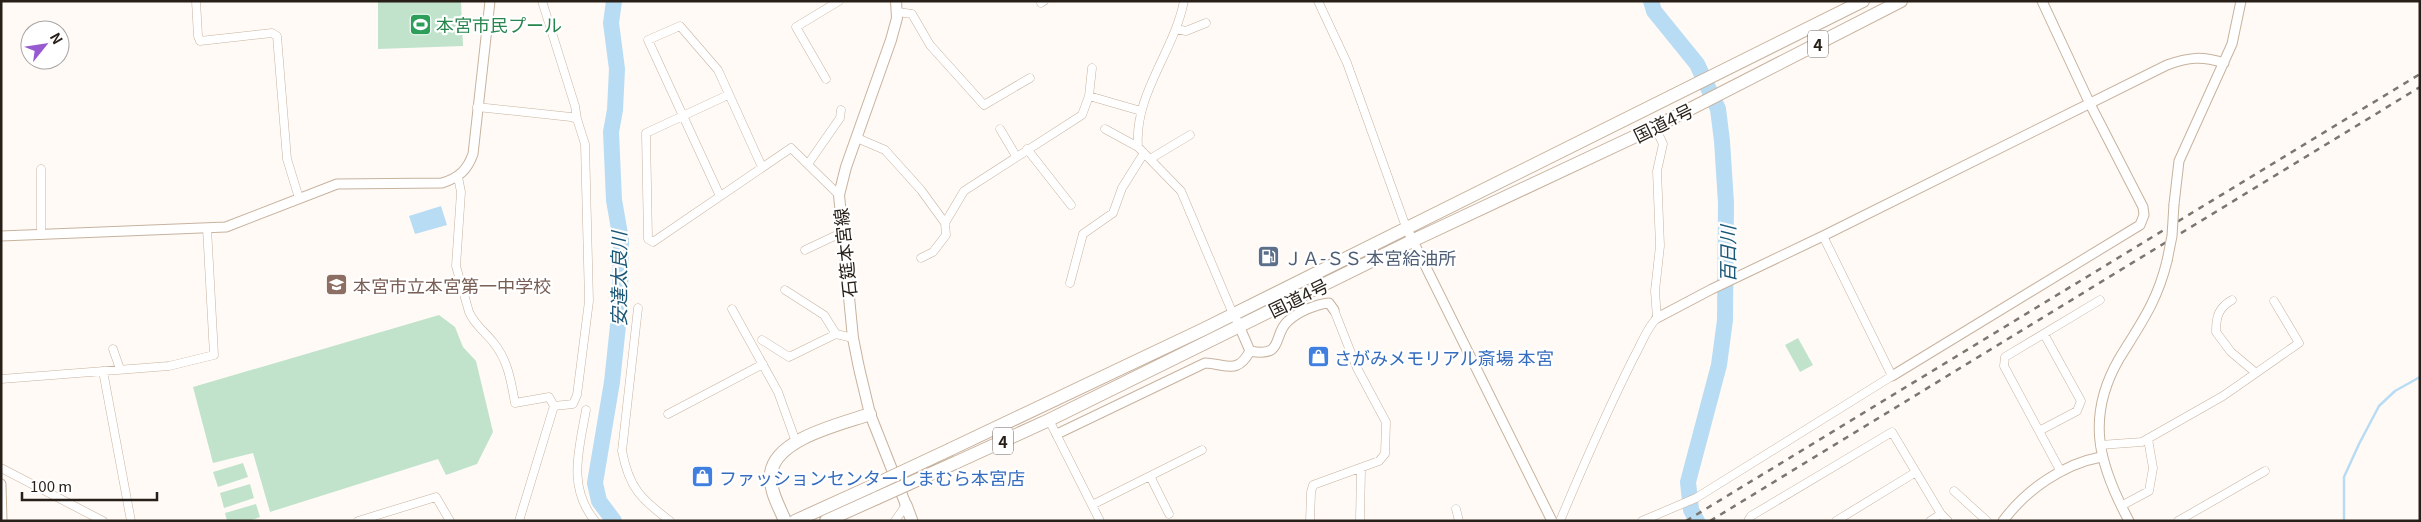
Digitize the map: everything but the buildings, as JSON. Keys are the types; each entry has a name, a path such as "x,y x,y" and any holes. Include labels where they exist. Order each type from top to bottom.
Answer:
{"highway":[{"name":"国道4号","path":"826,521 951,449 1233,314 1406,227 1698,85 1850,4 1864,1"},
{"name":"国道4号","path":"795,521 957,462 1050,420 1414,240 1655,127 1901,1"},
{"path":"785,521 774,496 771,473 778,456 796,442 870,414"}],"main road":[{"name":"石筵本宮線","path":"897,7 891,40 840,187 839,195 841,233 853,338 870,414 906,505"},
{"path":"906,505 912,521"}],"street":[{"path":"196,1 200,41 272,33 277,36 287,159 299,198"},
{"path":"1,236 41,236 226,227 337,184 442,183 458,177 466,170 473,154 490,1"},
{"path":"542,1 585,144 589,301 576,399 574,404 554,406"},
{"path":"826,79 796,27 839,1"},
{"path":"1144,153 1141,111 1176,29 1184,1"},
{"path":"1318,1 1347,63 1406,227 1552,521"},
{"path":"1642,521 1696,498 2140,225 2144,215 2143,207 2090,104 2042,1"},
{"path":"2129,521 2109,481 2101,457 2103,396 2119,360 2158,295 2172,236 2176,179 2182,152 2232,44 2241,1"},
{"path":"897,7 912,14 930,46 984,105 1030,78"},
{"path":"1176,29 1186,31 1206,23"},
{"path":"720,196 648,40 680,26 718,70 762,167"},
{"path":"1560,521 1621,384 1650,326 1658,318 1712,289 2181,60 2205,57 2224,63"},
{"path":"945,223 964,191 1082,115 1089,96 1092,68"},
{"path":"728,95 646,133 648,239 653,242 791,148 839,195"},
{"path":"1089,96 1141,111"},
{"path":"477,108 571,117 577,120"},
{"path":"808,164 840,118 840,110"},
{"path":"1655,127 1663,144 1657,171 1660,246 1655,291 1658,318"},
{"path":"1000,129 1016,156"},
{"path":"1105,129 1144,153 1180,191 1250,351"},
{"path":"1070,283 1083,234 1113,214 1122,188 1144,153 1190,134"},
{"path":"857,138 885,150 921,190 945,223 946,234 933,252 921,258"},
{"path":"1027,149 1071,205"},
{"path":"41,169 41,236"},
{"path":"458,177 461,192 456,266 468,312 495,344 510,370 515,403 548,397 554,406"},
{"path":"1,378 182,364 214,355 207,228"},
{"path":"804,250 841,233"},
{"path":"1823,236 1892,376"},
{"path":"785,290 824,315 836,334"},
{"path":"2061,472 2004,366 2005,357 2100,300"},
{"path":"2232,300 2218,312 2216,332 2231,352 2256,373"},
{"path":"2100,445 2142,442 2148,439 2223,396 2299,342 2274,301"},
{"path":"1250,351 1259,353 1270,351 1277,343 1288,321 1312,308 1328,303 1334,310 1357,368 1386,422 1385,454 1379,461 1313,485 1310,521"},
{"path":"638,308 622,451 632,485 648,504 670,521"},
{"path":"732,309 778,392 796,442"},
{"path":"762,340 789,358 836,334 853,338"},
{"path":"2039,431 2077,411 2081,401 2044,334"},
{"path":"114,349 120,370"},
{"path":"1057,434 1205,363 1229,368 1236,366 1242,363 1250,351"},
{"path":"668,414 763,364"},
{"path":"103,371 131,521"},
{"path":"519,521 554,406"},
{"path":"586,410 576,472 581,494 595,521"},
{"path":"1050,420 1100,521"},
{"path":"1748,521 1751,516 1892,432 1941,514 1948,521"},
{"path":"2121,506 2149,491 2153,468 2148,439"},
{"path":"1092,505 1202,450"},
{"path":"2003,521 2037,487 2078,463 2101,457"},
{"path":"1,468 103,521"},
{"path":"1360,521 1361,468"},
{"path":"2178,521 2265,471"},
{"path":"1836,521 1916,472"},
{"path":"1150,476 1169,514"},
{"path":"1,484 2,521"},
{"path":"1954,491 1988,521"},
{"path":"358,521 436,497 448,520"},
{"path":"895,521 906,505"},
{"path":"1456,510 1459,521"},
{"path":"1930,521 1941,514"}],"green space":[{"name":"本宮市民プール","path":"378,1 461,1 463,46 378,49"},
{"path":"439,315 455,327 463,347 476,361 493,432 477,464 446,475 438,459 270,512 253,453 213,463 193,387"},
{"path":"1798,338 1813,365 1800,372 1785,345"},
{"path":"243,463 248,477 218,487 213,472"},
{"path":"250,484 254,498 224,508 220,493"},
{"path":"256,504 260,517 249,521 227,521 225,513"}],"water":[{"path":"441,206 447,225 415,234 409,216"}],"waterway":[{"name":"安達太良川","path":"614,1 611,23 617,69 615,110 611,132 614,200 621,240 620,307 612,382 595,483 599,501 614,521"},
{"name":"百日川","path":"1651,1 1654,11 1697,64 1718,109 1722,141 1726,203 1725,320 1719,365 1688,482 1691,510 1697,521"},
{"path":"2344,521 2344,477 2379,406 2395,391 2420,377"}],"railway":[{"path":"1686,521 2420,74"},
{"path":"1710,521 2420,87"}],"place":[{"name":"本宮市民プール","path":"420,24"},
{"name":"ＪＡ-ＳＳ 本宮給油所","path":"1268,257"},
{"name":"本宮市立本宮第一中学校","path":"337,285"},
{"name":"さがみメモリアル斎場 本宮","path":"1318,357"},
{"name":"ファッションセンターしまむら本宮店","path":"703,477"}]}
